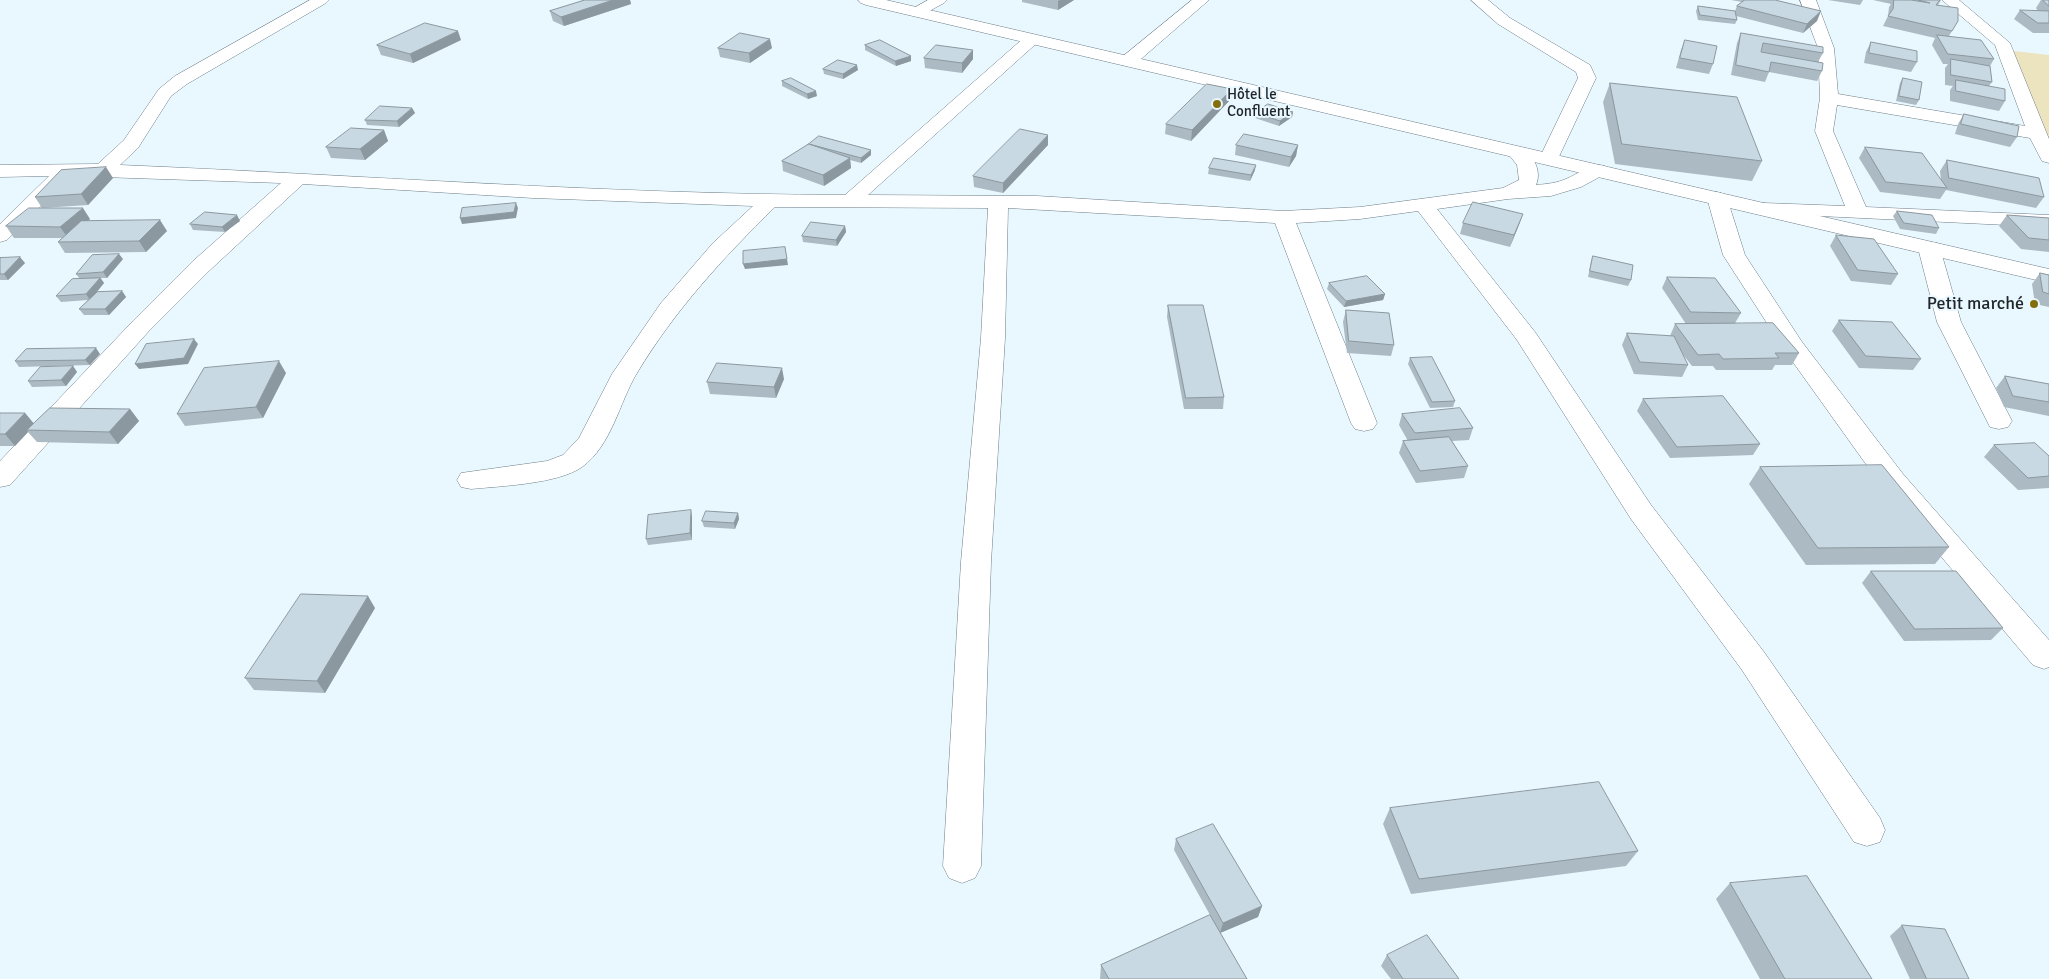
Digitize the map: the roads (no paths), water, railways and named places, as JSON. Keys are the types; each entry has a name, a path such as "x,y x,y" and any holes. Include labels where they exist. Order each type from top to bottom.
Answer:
{"street":[{"path":"103,170 131,144 164,93 181,80 321,0"},
{"path":"866,0 2049,276"},
{"path":"916,12 939,0"},
{"path":"1128,61 1201,0"},
{"path":"1479,0 1504,21 1584,69 1587,78 1549,159"},
{"path":"1808,0 1826,48 1829,98 1824,131 1858,213"},
{"path":"1950,0 2002,44 2037,134 2049,157"},
{"path":"849,202 1032,39"},
{"path":"1829,98 2037,134"},
{"path":"1508,193 1528,183 1530,174 1527,164 1515,151"},
{"path":"0,236 67,170"},
{"path":"0,171 103,170 298,178 532,192 770,201 1078,204 1179,212 1284,217 1360,213 1424,206 1508,193 1551,190 1574,184 1598,170"},
{"path":"0,478 142,326 201,266 298,178"},
{"path":"1717,198 1734,255 1793,346 1893,481 2044,656"},
{"path":"471,480 552,470 572,461 590,443 624,374 669,308 721,248 770,201"},
{"path":"962,866 976,562 992,338 998,202"},
{"path":"1424,206 1527,338 1641,512 1754,661 1867,830"},
{"path":"1764,209 2049,221"},
{"path":"1284,217 1364,424"},
{"path":"1929,248 1949,322 1999,421"}],"place":[{"name":"Hôtel le Confluent","path":"1217,104"},
{"name":"Petit marché","path":"2034,304"}]}
